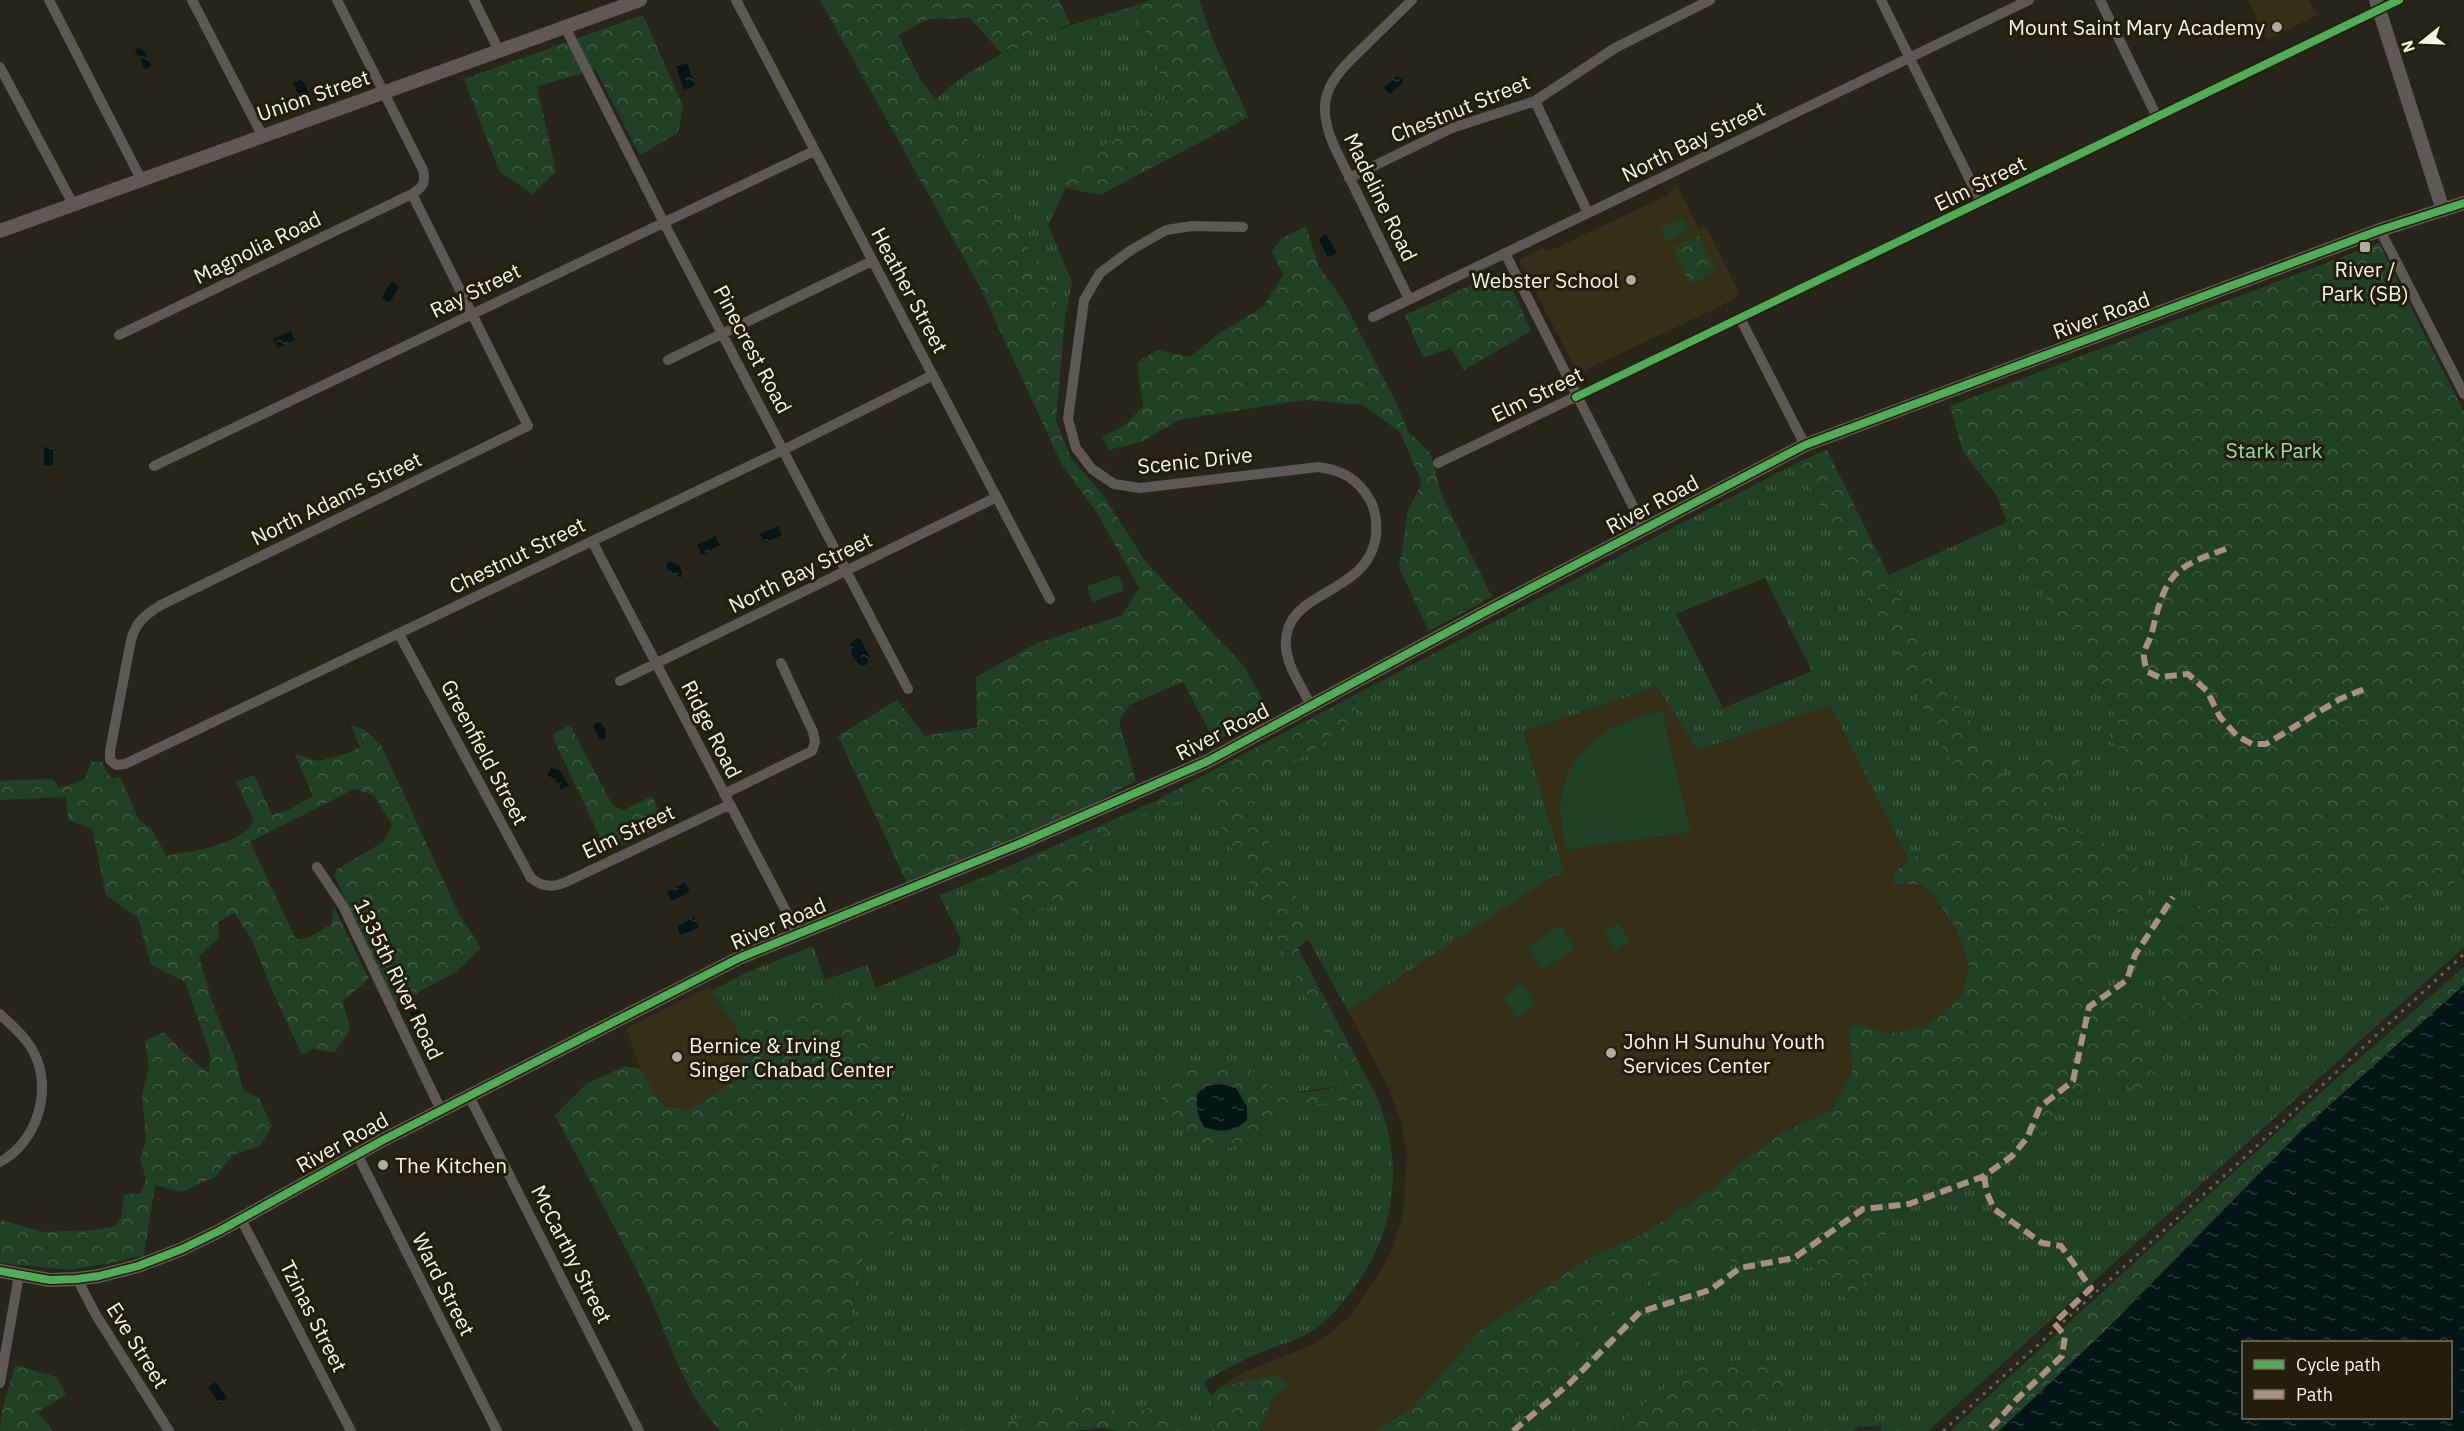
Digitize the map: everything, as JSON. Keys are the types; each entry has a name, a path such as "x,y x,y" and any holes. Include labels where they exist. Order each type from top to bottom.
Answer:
{"street":[{"path":"49,0 141,178"},
{"path":"192,0 262,135"},
{"path":"337,0 423,170 425,180 423,187 412,194 472,313"},
{"path":"474,0 499,51"},
{"name":"Union Street","path":"0,231 141,178 640,0"},
{"name":"Heather Street","path":"735,0 1050,599"},
{"name":"Madeline Road","path":"1409,299 1349,178 1327,128 1325,109 1330,83 1344,65 1412,0"},
{"name":"Chestnut Street","path":"1349,178 1452,128 1535,101 1615,48 1710,0"},
{"path":"1881,0 1980,202"},
{"name":"North Bay Street","path":"1373,317 2029,0"},
{"path":"2100,0 2157,117"},
{"name":"Elm Street","path":"1438,464 2157,117 2377,5 2399,0"},
{"path":"2377,5 2443,210"},
{"name":"Pinecrest Road","path":"565,27 663,221 908,689"},
{"path":"0,67 73,204"},
{"path":"1535,101 1588,213"},
{"name":"Ray Street","path":"153,466 814,151"},
{"name":"Magnolia Road","path":"119,334 412,194"},
{"name":"River Road","path":"0,1271 50,1280 76,1279 118,1272 161,1258 205,1239 357,1154 723,966 1021,843 1208,761 1644,528 1805,445 2380,230 2464,203"},
{"name":"Scenic Drive","path":"1243,227 1192,226 1166,230 1131,250 1100,273 1084,300 1068,419 1076,448 1092,469 1114,483 1140,488 1318,468 1341,472 1359,484 1372,504 1375,515 1377,528 1371,554 1355,574 1294,615 1288,628 1286,649 1289,662 1311,705"},
{"path":"2380,230 2464,394"},
{"path":"1505,253 1644,528"},
{"path":"668,360 872,261"},
{"name":"North Adams Street","path":"116,765 110,760 110,751 131,640 135,627 141,619 161,605 528,426 472,313"},
{"path":"1740,318 1805,445"},
{"name":"Chestnut Street","path":"116,765 125,764 783,450 933,375"},
{"name":"North Bay Street","path":"620,681 997,497"},
{"name":"Ridge Road","path":"592,541 798,934"},
{"name":"Greenfield Street","path":"399,633 531,878 541,886"},
{"path":"724,794 812,751 815,742 813,732 781,663"},
{"name":"Elm Street","path":"541,886 554,886 566,882 729,805"},
{"name":"1335th River Road","path":"317,867 343,906 441,1110"},
{"path":"0,1014 34,1051 43,1085 36,1120 29,1136 11,1155 0,1162"},
{"name":"McCarthy Street","path":"469,1096 639,1431"},
{"name":"Ward Street","path":"357,1154 497,1431"},
{"name":"Tzinas Street","path":"241,1219 351,1431"},
{"path":"0,1383 3,1344 19,1275"},
{"name":"Eve Street","path":"76,1279 169,1431"}],"shaded area":[{"name":"Mount Saint Mary Academy","path":"2248,0 2309,0 2317,15 2267,40"},
{"name":"Webster School","path":"1677,184 1699,229 1706,226 1740,294 1721,306 1579,373 1519,260 1542,248 1550,251 1668,195 1673,186"},
{"name":"John H Sunuhu Youth Services Center","path":"1657,687 1698,750 1830,704 1910,862 1894,872 1894,884 1919,884 1933,895 1956,929 1969,966 1961,997 1929,1026 1888,1034 1858,1024 1853,1069 1832,1110 1782,1133 1733,1168 1715,1186 1643,1234 1589,1258 1480,1330 1412,1408 1375,1431 1260,1431 1272,1399 1289,1385 1240,1384 1221,1387 1237,1375 1317,1343 1348,1318 1378,1276 1390,1254 1403,1215 1407,1158 1402,1123 1388,1087 1348,1011 1553,876 1565,874 1523,731"},
{"path":"709,986 735,1026 744,1075 690,1111 664,1107 640,1069 626,1028"}],"green space":[{"path":"820,0 1059,0 1070,24 1003,55 970,18 929,19 898,35 921,81 991,168 1005,202 1065,319 1056,421 1071,458 1104,496 1145,561 1244,666 1270,712 1215,742 1183,682 1129,705 1119,722 1136,781 1078,811 907,883 838,736 897,700 925,736 977,727 976,677 1037,643 1122,615 1139,588 1099,516 1061,463 980,287"},
{"path":"1150,0 1199,0 1211,35 1248,117 1100,195 1066,188 1062,169 1109,143 1167,99 1149,37 1128,8"},
{"path":"1128,8 1149,37 1167,99 1109,143 1062,169 1066,188 1048,225 1072,282 1065,319 1005,202 991,168 936,99 956,82 1001,54 1051,32"},
{"path":"643,15 683,106 678,133 640,155 596,70 537,86 556,172 532,194 499,171 464,79"},
{"path":"1682,218 1689,230 1667,242 1660,229"},
{"path":"1306,226 1318,265 1344,302 1396,402 1408,431 1430,453 1442,496 1492,597 1429,631 1399,568 1408,510 1422,483 1400,432 1363,405 1304,400 1179,420 1141,442 1109,450 1102,437 1124,426 1143,406 1137,363 1157,350 1190,357 1218,334 1263,307 1283,275 1272,251 1281,239"},
{"path":"1699,236 1716,271 1690,284 1673,248"},
{"name":"Stark Park","path":"2379,243 2464,412 2464,875 2452,885 2304,933 2257,966 2222,1004 2185,1018 2168,1010 2159,952 2159,934 2197,915 2206,893 2163,820 2131,801 2128,759 2108,737 2115,713 2050,607 2007,522 1997,496 1963,452 1950,406"},
{"path":"1502,271 1508,279 1531,331 1464,370 1451,348 1423,358 1405,315"},
{"path":"1827,450 1942,683 1977,730 2007,780 2063,751 2081,753 2077,770 2041,806 2062,826 2131,854 2154,907 2146,916 2117,912 2090,926 2101,953 2100,999 2134,994 2150,1012 2135,1040 2162,1091 2149,1098 2117,1079 2056,1109 2023,1161 1991,1162 1906,1204 1889,1223 1872,1277 1847,1300 1814,1267 1752,1269 1707,1252 1654,1276 1562,1354 1560,1379 1511,1420 1510,1431 1375,1431 1412,1408 1480,1330 1589,1258 1643,1234 1715,1186 1733,1168 1782,1133 1832,1110 1853,1069 1849,1029 1858,1024 1888,1034 1928,1026 1961,997 1969,966 1956,929 1933,895 1920,884 1894,884 1894,872 1935,843 1973,806 1798,462"},
{"path":"1798,462 1973,806 1935,843 1910,862 1830,705 1698,750 1657,687 1523,731 1565,874 1553,876 1348,1011 1308,939 1310,929 1302,907 1256,817 1250,794 1257,784 1320,747 1355,704 1351,697","holes":["1765,578 1812,671 1723,708 1676,614"]},
{"path":"2007,522 2050,607 2115,714 2108,737 2128,759 2131,801 2163,820 2206,893 2197,915 2159,934 2222,1004 2257,966 2304,933 2452,885 2464,875 2464,947 1928,1431 1881,1431 1881,1426 1858,1427 1854,1431 1749,1431 1788,1387 1777,1361 1736,1363 1703,1360 1609,1431 1510,1431 1511,1421 1560,1379 1562,1355 1654,1276 1707,1252 1752,1269 1814,1267 1872,1277 1889,1223 1906,1204 1991,1162 2023,1161 2056,1109 2118,1079 2149,1098 2100,999 2101,953 2090,926 2117,912 2146,916 2131,854 2062,826 2041,806 2077,770 2063,751 2007,780 1977,730 1942,683 1889,575"},
{"path":"1119,575 1124,591 1092,602 1087,586"},
{"path":"1351,697 1357,715 1320,747 1257,784 1250,794 1256,817 1302,907 1310,929 1308,939 1298,948 1377,1097 1280,1108 1268,1127 1255,1138 1218,1151 1190,1135 1165,1106 1161,1091 1165,1079 1173,1071 1199,1063 1229,1065 1252,1072 1275,1091 1286,1093 1310,1092 1350,1084 1205,795 1196,793 1090,840 1087,853 1095,881 1074,898 1019,918 987,876 1153,802"},
{"path":"1662,711 1690,832 1566,850 1561,800 1572,765 1596,739 1611,729 1627,721"},
{"path":"351,725 363,729 381,745 458,912 481,948 456,972 392,1006 335,877 336,870 383,842 392,825 374,795 354,789 250,842 296,939 310,937 331,924 334,907 369,979 343,1001 350,1030 335,1052 312,1049 302,1055 252,940 234,913 218,922 219,938 199,956 213,1005 236,1061 243,1090 259,1098 272,1126 260,1146 233,1155 215,1177 182,1192 155,1185 144,1255 70,1270 0,1263 0,1220 44,1232 94,1230 115,1226 121,1218 124,1195 141,1193 146,1178 140,1160 146,1141 142,1094 149,1067 145,1041 164,1032 209,1074 210,1053 185,982 151,965 138,918 106,895 92,829 68,820 66,797 0,800 0,781 53,780 60,788 85,779 91,762 102,762 108,774 114,779 120,777 139,820 151,828 166,856 214,846 237,837 247,830 254,821 236,782 254,775 272,815 290,809 313,796 295,754 319,761 348,753 360,747"},
{"path":"570,725 613,806 624,810 652,796 665,824 607,852 555,742 553,734"},
{"path":"1196,793 1205,795 1350,1084 1286,1094 1273,1091 1253,1072 1218,1151 1255,1138 1268,1127 1280,1108 1377,1097 1386,1123 1391,1149 1393,1175 1391,1201 1376,1251 1363,1275 1338,1308 1313,1330 1298,1339 1244,1360 1204,1382 1211,1396 1216,1431 1175,1431 1173,1420 1129,1416 1100,1405 983,1431 755,1431 776,1417 795,1385 820,1381 845,1368 857,1271 871,1242 911,1226 943,1201 938,1163 915,1138 849,989 735,1026 711,991 748,972 813,946 825,980 867,965 876,988 957,954 961,940 939,895 987,876 1019,918 1095,881 1087,853 1090,840"},
{"path":"1618,923 1630,941 1616,950 1604,933"},
{"path":"1560,926 1575,949 1542,970 1527,947"},
{"path":"2464,967 2464,985 2303,1129 2104,1332 1999,1431 1950,1431 2318,1095"},
{"path":"1522,984 1536,1005 1517,1018 1503,997"},
{"path":"849,989 915,1138 938,1163 943,1201 911,1226 871,1242 857,1271 845,1368 820,1381 795,1385 776,1417 755,1431 721,1431 707,1415 686,1381 645,1286 555,1115 586,1084 625,1066 640,1069 664,1107 690,1110 744,1075 735,1026"},
{"path":"1703,1360 1736,1363 1777,1360 1788,1387 1749,1431 1609,1431"},
{"path":"15,1365 57,1377 66,1395 38,1412 53,1431 0,1431 3,1406"},
{"path":"1275,1375 1289,1385 1272,1399 1260,1431 1216,1431 1211,1396 1221,1387"},
{"path":"1087,1392 1100,1405 1129,1416 1156,1405 1173,1420 1175,1431 1118,1431 1103,1428 1074,1431 983,1431"}],"water":[{"path":"139,48 144,51 151,65 146,69 143,67 141,57 136,53 135,49"},
{"path":"687,63 695,85 684,90 676,67"},
{"path":"1397,76 1403,80 1403,83 1390,94 1384,88"},
{"path":"302,79 311,97 302,102 293,83"},
{"path":"1324,235 1327,236 1337,253 1328,257 1319,240"},
{"path":"393,281 399,288 390,302 382,299"},
{"path":"291,331 295,340 278,348 273,339"},
{"path":"44,446 53,447 53,465 44,465"},
{"path":"778,526 782,535 764,543 760,534"},
{"path":"715,536 720,545 702,555 697,545"},
{"path":"670,561 679,566 682,572 681,578 667,570 666,564"},
{"path":"857,638 861,640 870,657 866,665 860,665 852,653 850,644"},
{"path":"597,721 605,728 605,739 600,740 593,726"},
{"path":"551,768 560,770 569,786 561,790 555,779 547,775"},
{"path":"684,883 689,892 671,901 667,892"},
{"path":"694,917 699,927 682,935 678,932 678,926"},
{"path":"2464,985 2464,1431 1999,1431 2104,1332 2303,1129"},
{"path":"419,1008 428,1026 419,1030 410,1013"},
{"path":"1220,1084 1236,1088 1247,1107 1247,1120 1232,1129 1215,1130 1204,1127 1200,1119 1197,1094 1206,1086"},
{"path":"216,1382 227,1398 219,1404 208,1387"}],"railway":[{"path":"1943,1431 2464,954"}],"marked path":[{"path":"2226,549 2194,561 2175,575 2168,584 2144,653 2148,672 2159,677 2188,674 2207,691 2220,717 2237,736 2252,744 2266,744 2340,699 2367,688"},
{"path":"1513,1431 1570,1383 1640,1312 1710,1290 1740,1268 1794,1258 1863,1209 1909,1204 1984,1176 2012,1156 2027,1138 2040,1107 2073,1081 2089,1007 2127,980 2135,955 2173,897"},
{"path":"1984,1176 1987,1193 1994,1209 2042,1243 2061,1246 2091,1288 2054,1323 2065,1336 2062,1356 2017,1399 1988,1431"}],"cycle path":[{"path":"1576,397 2399,0"},
{"path":"0,1271 50,1280 77,1279 138,1266 182,1249 219,1231 383,1140 739,958 1021,843 1208,761 1483,613 1805,445 2380,230 2464,203"}],"place":[{"name":"Mount Saint Mary Academy","path":"2277,27"},
{"name":"River / Park (SB)","path":"2365,247"},
{"name":"Webster School","path":"1631,280"},
{"name":"John H Sunuhu Youth Services Center","path":"1611,1053"},
{"name":"Bernice & Irving Singer Chabad Center","path":"677,1057"},
{"name":"The Kitchen","path":"383,1165"}]}
